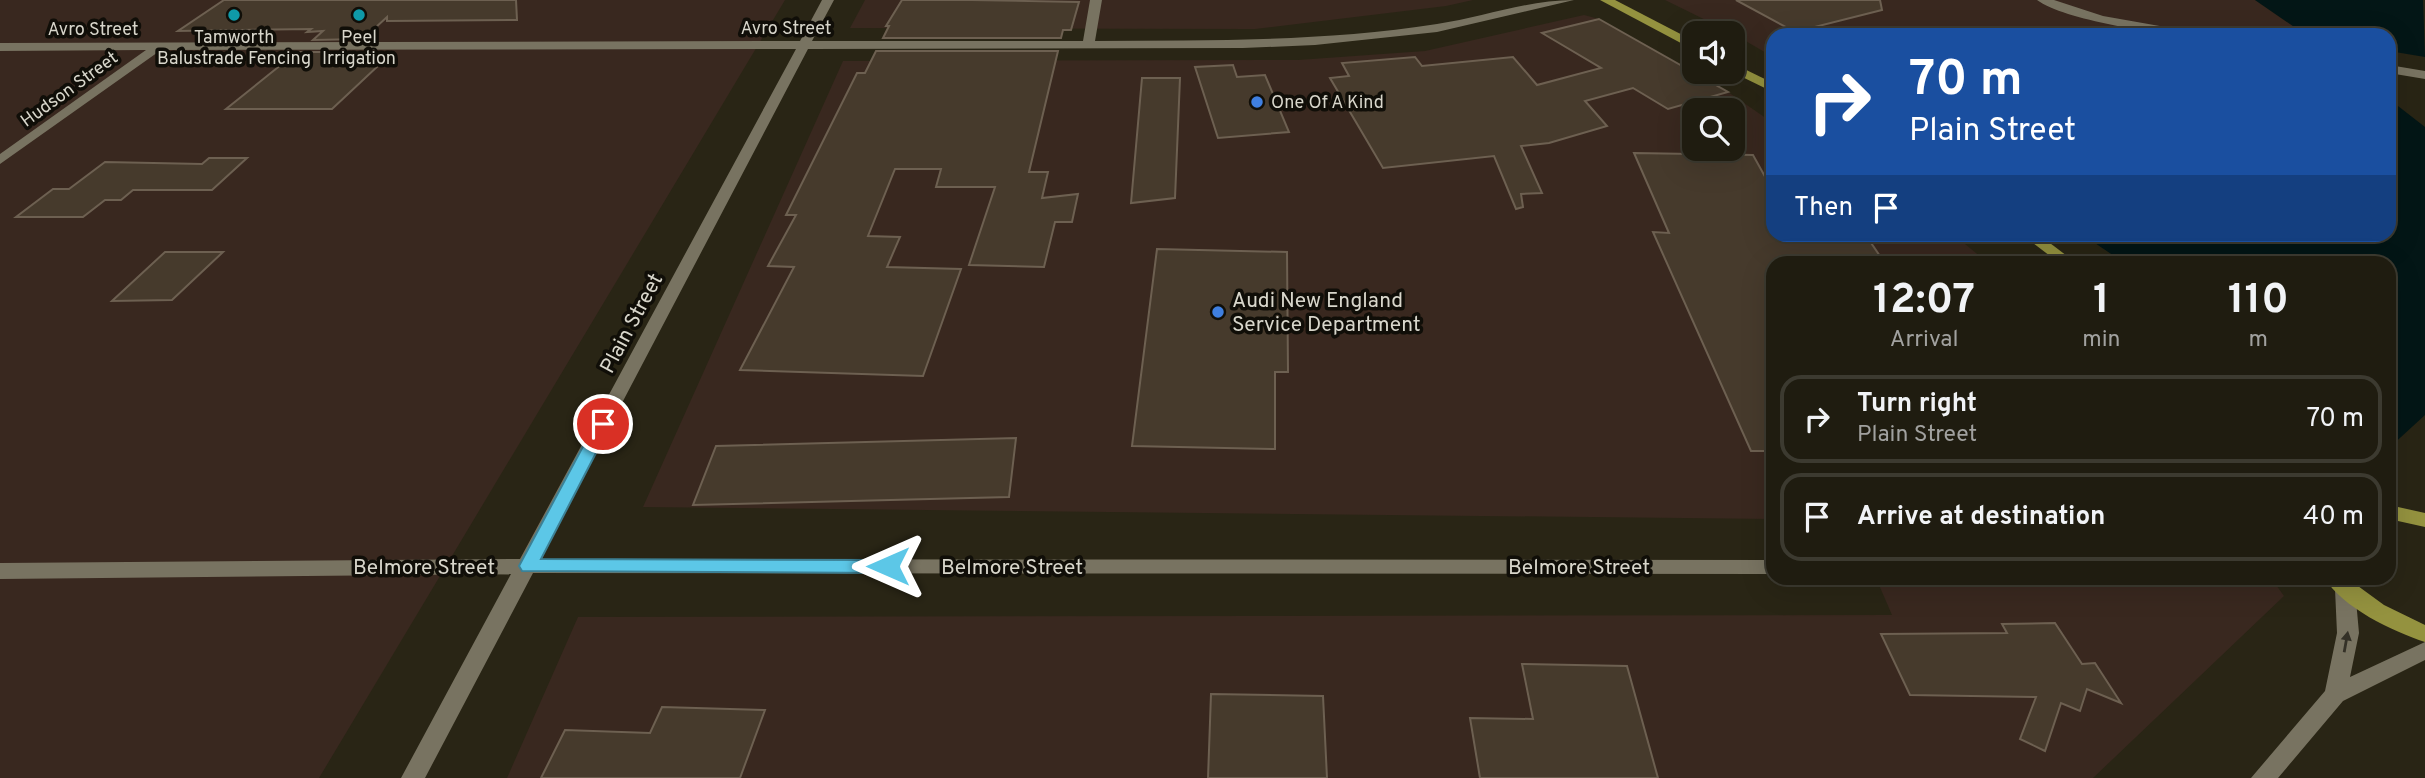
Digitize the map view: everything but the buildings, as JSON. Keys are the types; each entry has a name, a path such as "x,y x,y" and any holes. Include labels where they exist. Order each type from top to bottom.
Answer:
{"main road":[{"path":"1606,0 1682,40"},
{"path":"1745,74 1766,84"},
{"path":"2039,242 2059,256"},
{"path":"2396,514 2425,520"},
{"path":"2342,585 2368,606 2401,625 2425,634"}],"street":[{"name":"Plain Street","path":"413,778 828,0"},
{"path":"1089,43 1096,0"},
{"name":"Avro Street","path":"0,47 1242,44 1366,37 1437,28 1568,0"},
{"path":"2043,0 2101,19 2150,28"},
{"name":"Hudson Street","path":"0,160 158,47"},
{"path":"2396,70 2425,75"},
{"name":"Belmore Street","path":"0,571 528,566 1766,567"},
{"path":"2335,695 2348,633 2340,585"},
{"path":"2263,778 2335,695 2425,650"}],"shaded area":[{"path":"0,0 785,0 319,778 0,778"},
{"path":"865,0 1473,0 1446,6 1255,29 850,28"},
{"path":"1665,0 2255,0 2296,28 1766,28 1766,53 1745,41 1745,21 1708,21"},
{"path":"2255,0 2423,0 2425,57 2396,52 2396,28 2296,28"},
{"path":"1584,15 1599,19 1682,66 1682,84 1714,84 1737,98 1682,98 1682,161 1745,161 1745,104 1766,118 1766,242 1963,242 1980,256 1766,256 1766,519 643,507 843,61 1298,60 1425,51"},
{"path":"2396,104 2425,127 2425,415 2396,442 2396,256 2114,256 2093,242 2396,242"},
{"path":"1879,585 2276,585 2284,596 2093,778 507,778 578,617 1892,615"}],"place":[{"name":"Tamworth Balustrade Fencing","path":"234,15"},
{"name":"Peel Irrigation","path":"359,15"},
{"name":"One Of A Kind","path":"1257,102"},
{"name":"Audi New England Service Department","path":"1218,312"}],"route":[{"path":"603,424 528,566 888,566"}]}
